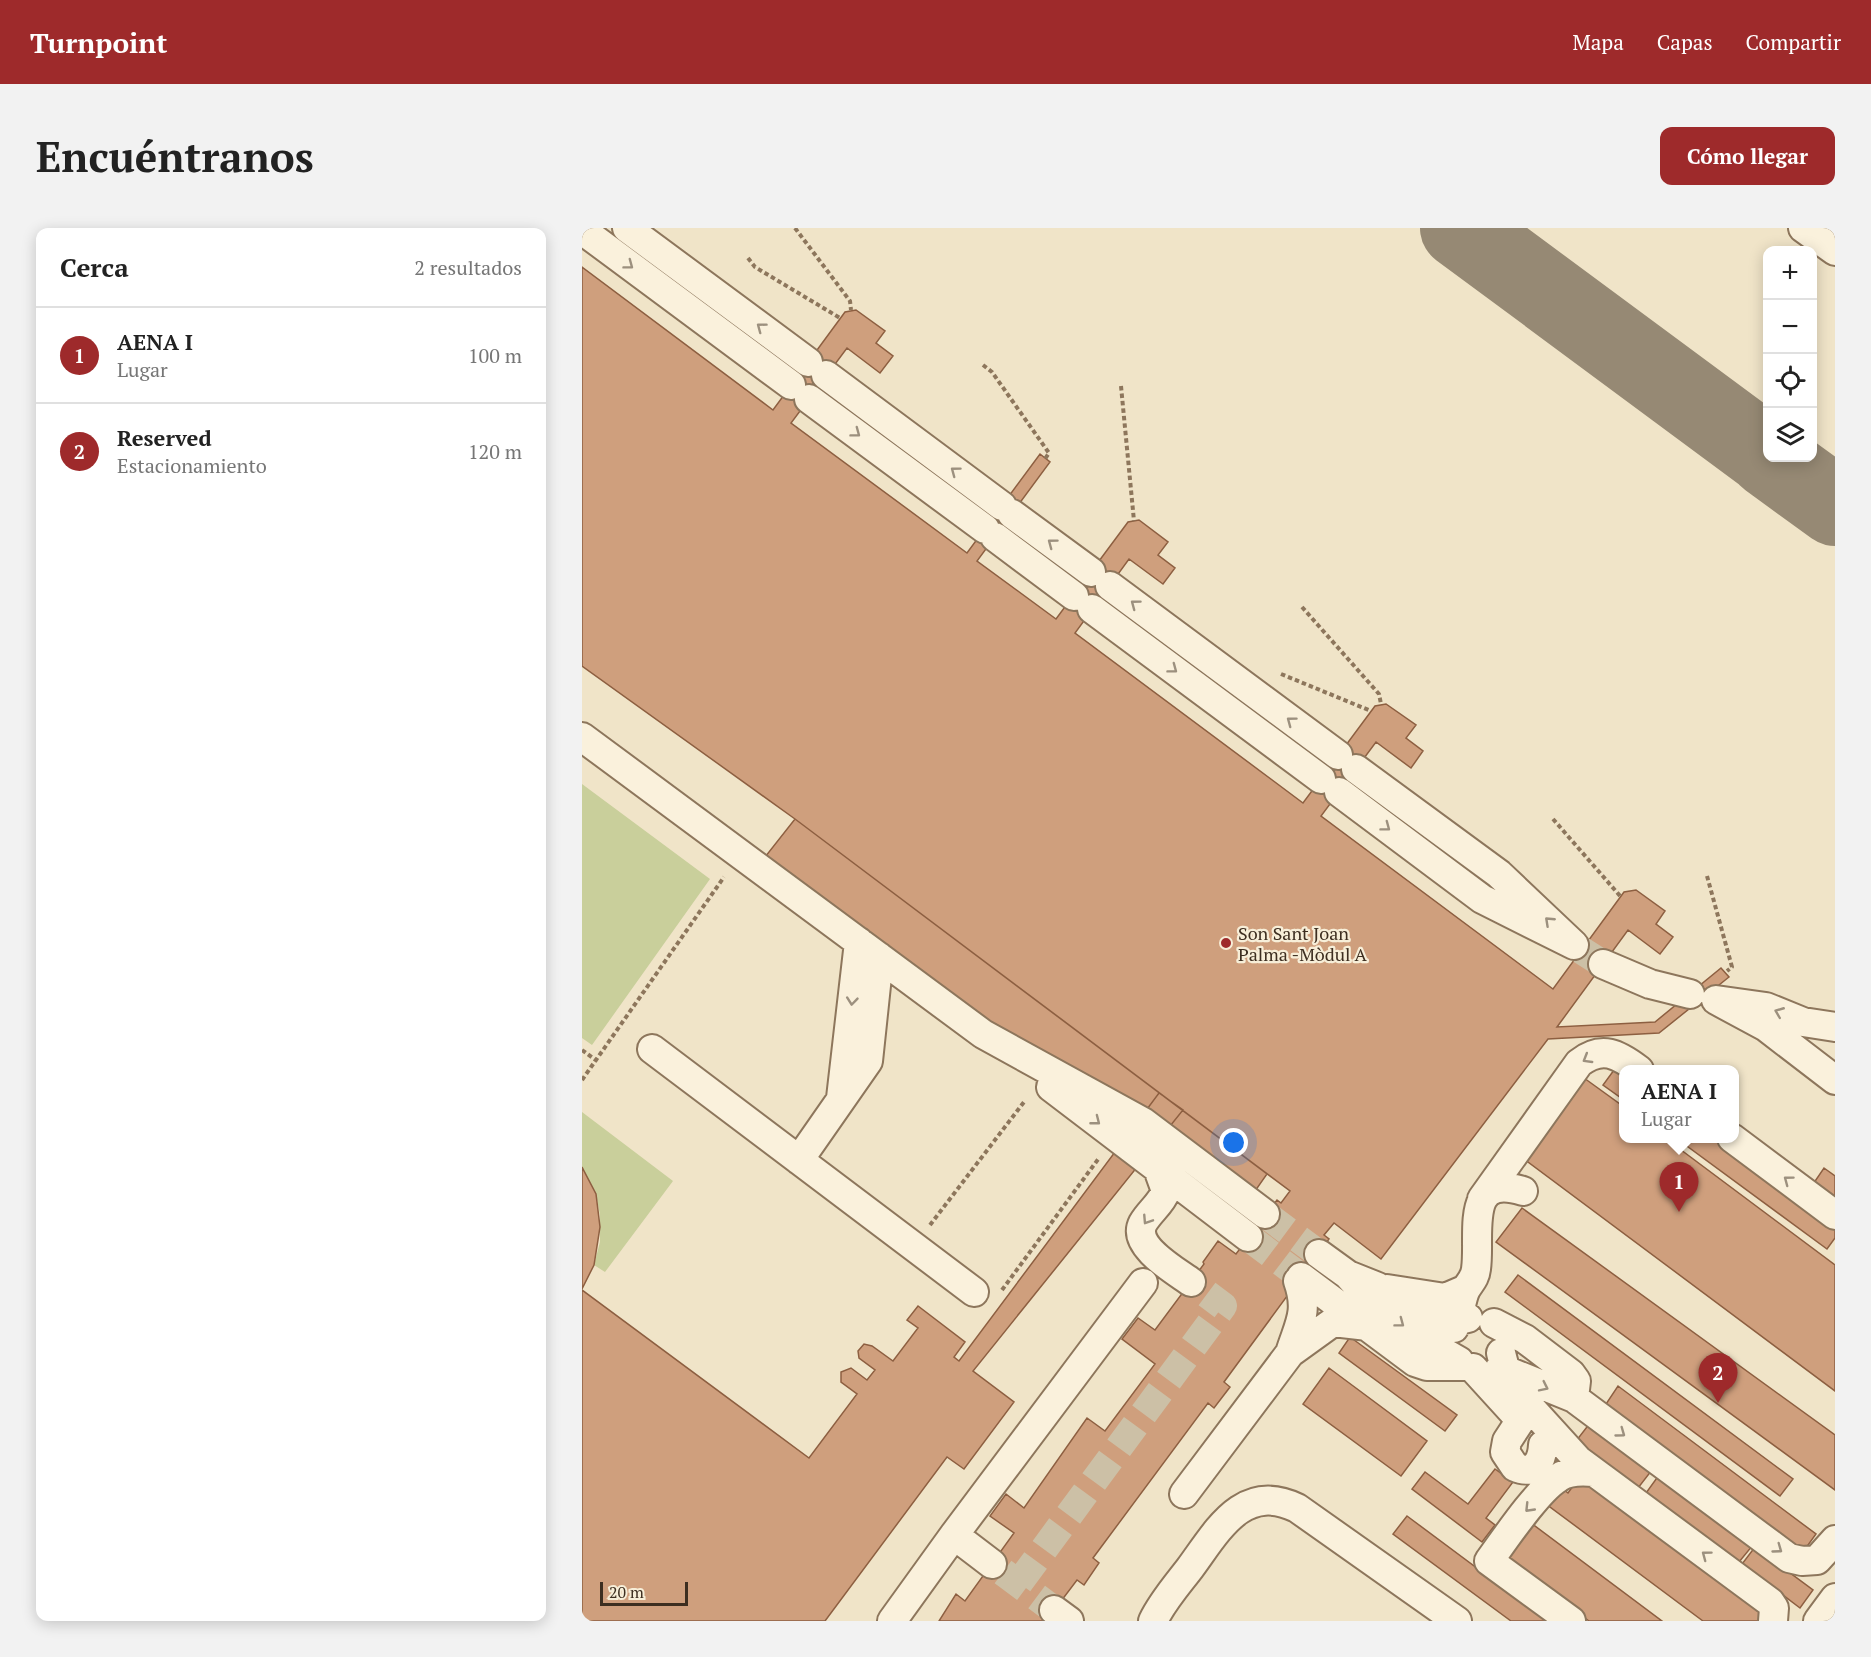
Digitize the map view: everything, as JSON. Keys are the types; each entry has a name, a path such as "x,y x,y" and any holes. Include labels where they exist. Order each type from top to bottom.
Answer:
{"street":[{"path":"627,228 1499,874 1586,953"},
{"path":"1803,228 1835,251"},
{"path":"582,230 1482,899 1650,984 1704,997 1755,1005 1803,1022 1835,1027"},
{"path":"582,737 983,1034 1248,1237"},
{"path":"798,1160 868,1061 869,950"},
{"path":"841,1102 869,950"},
{"path":"1704,997 1766,1028 1835,1080"},
{"path":"983,1034 1138,1119 1266,1214"},
{"path":"652,1049 798,1160 985,1295"},
{"path":"1377,1287 1433,1298 1445,1298 1466,1289 1474,1279 1477,1267 1477,1210 1482,1199 1579,1063 1587,1057 1609,1052 1620,1056 1632,1065"},
{"path":"1739,1143 1835,1215"},
{"path":"1158,1169 1166,1191 1143,1223 1142,1238 1155,1255 1191,1282"},
{"path":"1482,1199 1498,1188 1523,1191"},
{"path":"1318,1254 1348,1275 1377,1287 1431,1323 1469,1322 1525,1339 1571,1374 1576,1381 1574,1398"},
{"path":"1348,1275 1370,1301 1426,1342 1574,1398 1790,1558 1802,1561 1817,1560 1835,1540"},
{"path":"1290,1353 1305,1303 1300,1279 1415,1362 1427,1366 1482,1364"},
{"path":"892,1621 1143,1283"},
{"path":"1466,1289 1469,1322 1451,1346 1482,1364 1523,1411 1578,1460 1770,1602 1774,1608 1773,1621"},
{"path":"1184,1494 1290,1353 1333,1322 1368,1326"},
{"path":"1469,1322 1502,1337 1482,1364"},
{"path":"1523,1411 1556,1467 1555,1479"},
{"path":"1571,1621 1489,1561 1522,1515 1555,1479 1579,1472 1594,1472"},
{"path":"1153,1621 1234,1512 1266,1499 1276,1500 1297,1508 1457,1621"},
{"path":"954,1535 992,1564"},
{"path":"1818,1621 1835,1598"}],"path":[{"path":"795,228 850,301 851,310"},
{"path":"748,258 755,267 840,318"},
{"path":"983,365 992,372 1049,453 1045,459"},
{"path":"1121,386 1124,396 1134,521"},
{"path":"1302,607 1379,694 1381,704"},
{"path":"1272,670 1371,711"},
{"path":"1553,819 1621,897"},
{"path":"582,1080 725,875"},
{"path":"1707,876 1732,967 1725,973"},
{"path":"582,1050 597,1061"},
{"path":"926,1230 1024,1102"},
{"path":"985,1295 1099,1158"}],"green space":[{"path":"582,784 710,879 592,1045 582,1038"},
{"path":"582,1112 673,1181 605,1272 594,1265 600,1242 600,1215 596,1194 582,1167"}],"building":[{"name":"Son Sant Joan Palma -Mòdul A","path":"582,267 773,410 845,312 856,310 885,331 876,343 893,356 880,373 847,348 791,423 967,553 1040,454 1050,462 977,561 1056,619 1128,522 1139,520 1168,542 1158,555 1175,568 1163,584 1129,559 1075,633 1303,803 1375,706 1386,704 1416,725 1406,738 1423,751 1411,768 1376,742 1321,816 1553,989 1624,892 1636,890 1665,911 1656,924 1673,937 1660,954 1628,930 1557,1027 1655,1022 1721,968 1729,977 1659,1033 1548,1039 1381,1259 1334,1223 1324,1235 1329,1239 1224,1382 1230,1387 1214,1408 1208,1403 1093,1558 1099,1563 1084,1585 1077,1580 1046,1621 939,1621 956,1594 965,1601 1014,1533 990,1516 1006,1494 1024,1508 1087,1418 1105,1431 1155,1364 1122,1339 1138,1318 1155,1330 1204,1264 1203,1262 1218,1241 1236,1254 1277,1200 1281,1203 1290,1191 795,819 582,666"},
{"path":"795,819 1267,1174 1239,1214 765,857"},
{"path":"1617,1066 1619,1067 1619,1096 1603,1085"},
{"path":"1584,1078 1619,1103 1619,1143 1672,1143 1835,1265 1835,1391 1524,1159"},
{"path":"1159,1093 1183,1110 973,1371 1014,1402 964,1469 947,1457 825,1621 582,1621 582,1290 809,1458 857,1394 841,1382 841,1372 851,1368 867,1380 875,1370 859,1358 858,1351 864,1344 872,1346 893,1361 918,1328 907,1320 918,1306 965,1342 954,1357 959,1361"},
{"path":"1683,1143 1723,1143 1835,1226 1835,1238 1827,1249"},
{"path":"582,1167 596,1194 600,1227 594,1265 582,1289"},
{"path":"1824,1168 1835,1176 1835,1205 1811,1187"},
{"path":"1522,1208 1835,1435 1835,1490 1496,1242"},
{"path":"1518,1275 1793,1479 1780,1496 1505,1292"},
{"path":"1350,1337 1457,1415 1445,1431 1339,1353"},
{"path":"1329,1368 1427,1441 1401,1476 1303,1404"},
{"path":"1618,1386 1816,1534 1803,1552 1606,1404"},
{"path":"1590,1423 1652,1470 1638,1488 1576,1441"},
{"path":"1495,1469 1513,1482 1486,1518 1495,1525 1482,1542 1412,1489 1425,1472 1468,1504"},
{"path":"1581,1475 1767,1613 1761,1621 1703,1621 1546,1504 1559,1486 1568,1493"},
{"path":"1659,1475 1753,1545 1739,1562 1646,1493"},
{"path":"1407,1516 1548,1621 1511,1621 1393,1534"},
{"path":"1531,1523 1662,1621 1589,1621 1505,1559"},
{"path":"1755,1547 1813,1590 1800,1608 1742,1564"}],"taxiway":[{"path":"1460,228 1763,452"},
{"path":"1774,462 1835,506"}],"tunnel":[{"path":"1581,950 1603,964"},
{"path":"1265,1214 1319,1254"},
{"path":"1248,1237 1301,1277"},
{"path":"1019,1583 1223,1306 1191,1282"},
{"path":"1003,1572 1054,1610"}],"place":[{"name":"Son Sant Joan Palma -Mòdul A","path":"1226,943"},
{"name":"AENA I","path":"1679,1212"},
{"name":"Reserved","path":"1718,1403"}]}
